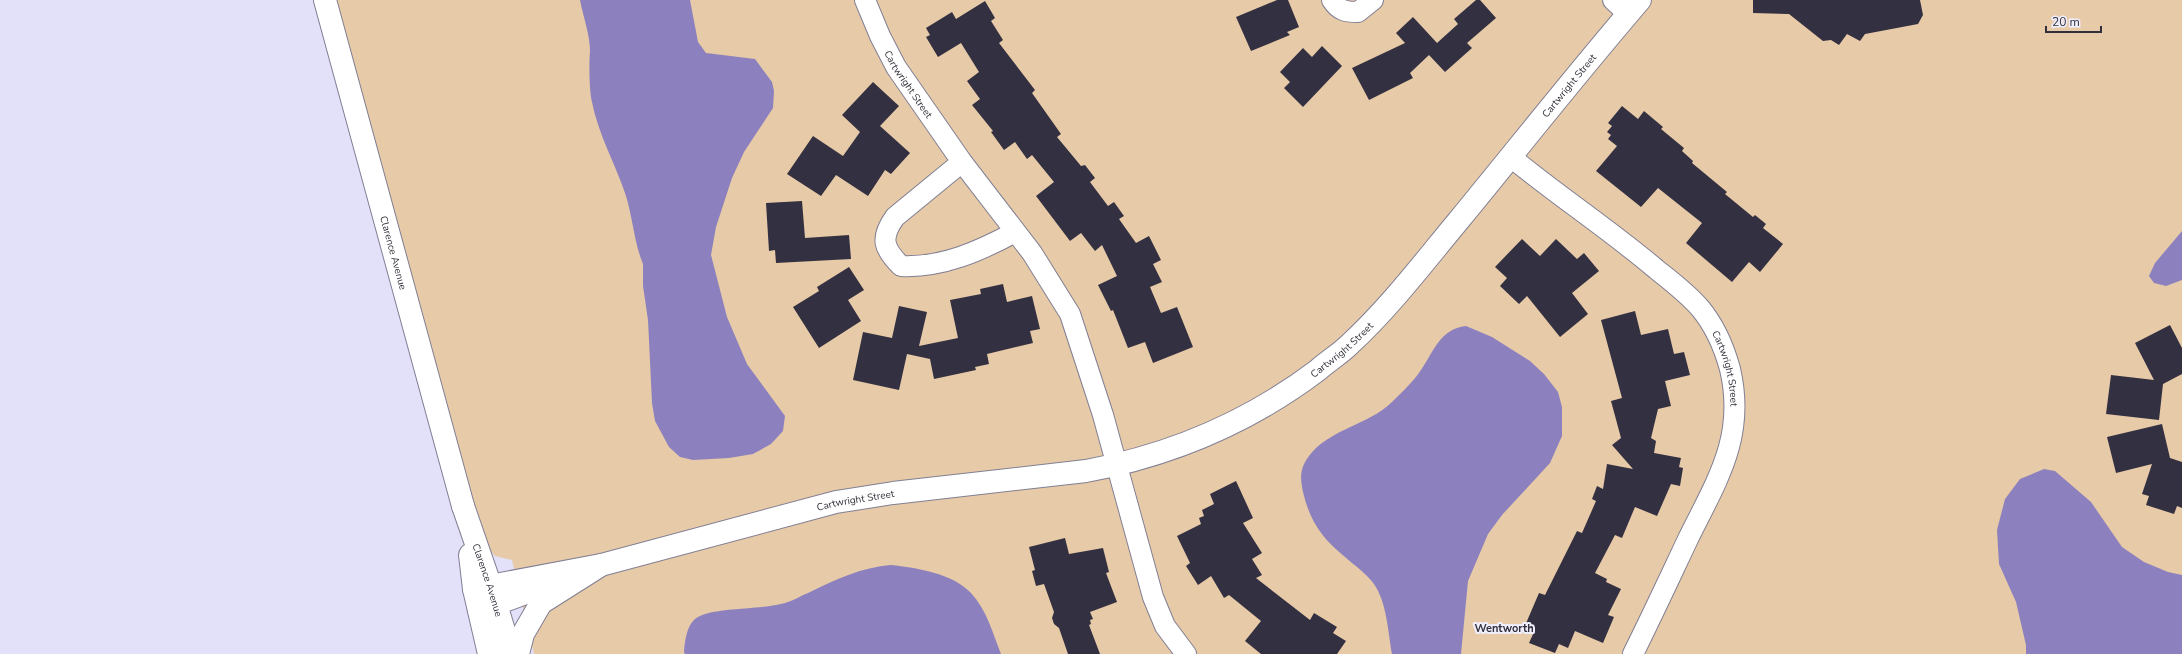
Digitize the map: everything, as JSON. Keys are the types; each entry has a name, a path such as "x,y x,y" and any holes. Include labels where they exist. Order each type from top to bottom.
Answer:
{"street":[{"name":"Clarence Avenue","path":"325,0 463,506 482,586 488,607 511,654"},
{"name":"Cartwright Street","path":"865,0 880,36 896,67 962,162 1032,254 1070,314 1103,415 1115,466 1153,597 1165,626 1186,654"},
{"path":"1332,0 1337,8 1346,12 1358,12 1373,0"},
{"name":"Cartwright Street","path":"482,586 624,560 836,502 893,493 1086,471 1115,466 1155,456 1192,442 1256,411 1298,384 1349,345 1396,296 1511,157 1627,5"},
{"name":"Cartwright Street","path":"1511,157 1631,247 1681,290 1700,308 1715,330 1723,344 1728,360 1732,380 1735,417 1728,455 1633,654"},
{"path":"962,162 896,217 887,228 884,239 889,254 901,266 918,267 962,257 986,248 1015,232"},
{"name":"Cartwright Street","path":"488,607 601,565"},
{"path":"518,654 523,634 541,603 601,565"},
{"name":"Clarence Avenue","path":"488,607 489,654"}],"shaded area":[{"path":"336,0 2182,0 2182,654 534,654 512,560 495,556 485,545 472,504"},
{"path":"580,0 690,0 698,42 706,53 755,59 772,82 774,91 773,108 744,152 732,178 716,227 711,255 727,317 747,364 785,416 783,431 771,444 753,454 729,458 693,460 680,457 669,447 655,421 652,403 648,320 643,286 643,264 626,196 598,126 592,102 589,69 590,45"},
{"path":"2182,231 2182,280 2166,286 2154,283 2149,276 2155,263"},
{"path":"1466,326 1492,337 1530,361 1544,374 1558,392 1562,407 1562,436 1550,463 1502,515 1488,534 1468,581 1461,654 1392,654 1382,600 1374,584 1368,576 1330,544 1319,530 1310,514 1301,480 1303,465 1317,447 1327,439 1383,410 1418,374 1444,336 1450,331"},
{"path":"2044,469 2055,471 2091,502 2122,547 2144,562 2168,572 2182,575 2182,654 2026,654 2026,645 2016,602 1999,564 1997,530 2005,499 2020,479"},
{"path":"891,565 934,573 944,576 963,586 977,600 981,607 989,622 1001,654 685,654 684,652 686,637 691,623 698,617 727,610 764,607 785,603 828,583 859,571"}],"building":[{"path":"1277,0 1288,0 1299,27 1287,32 1290,35 1251,51 1236,17"},
{"path":"1476,0 1480,0 1496,18 1467,43 1472,48 1445,72 1429,55 1410,73 1413,78 1369,100 1352,68 1405,43 1396,33 1413,17 1437,43 1458,24 1454,19"},
{"path":"1753,0 1920,0 1923,15 1918,24 1865,34 1860,41 1847,34 1839,45 1831,40 1823,41 1789,14 1753,13"},
{"path":"985,1 995,18 991,21 1003,40 999,43 1035,90 1032,93 1061,134 1057,137 1081,166 1085,165 1095,178 1090,182 1108,206 1114,202 1124,216 1119,219 1136,243 1149,236 1161,260 1153,264 1162,282 1150,287 1161,313 1177,307 1193,347 1153,363 1145,342 1128,348 1113,310 1111,311 1098,285 1117,276 1102,245 1095,251 1081,233 1070,241 1036,196 1054,182 1032,155 1027,159 1015,142 1004,150 991,132 993,131 972,105 980,99 967,81 979,72 961,43 938,57 926,37 930,35 926,28 952,12 956,19"},
{"path":"1322,46 1342,66 1303,107 1284,88 1290,82 1280,72 1303,48 1312,57"},
{"path":"873,82 899,106 880,126 910,153 891,174 885,170 868,196 836,175 821,196 787,174 813,136 843,156 860,132 842,115"},
{"path":"1622,106 1638,119 1644,111 1663,127 1661,129 1684,148 1682,151 1693,161 1692,163 1727,192 1725,194 1753,217 1755,215 1766,224 1763,228 1783,244 1760,272 1749,262 1732,282 1686,243 1702,223 1658,188 1641,207 1596,171 1617,146 1608,139 1611,135 1607,132 1612,126 1608,123"},
{"path":"802,201 805,238 849,235 851,259 776,263 775,250 769,251 766,203"},
{"path":"1522,239 1540,256 1556,239 1577,259 1584,253 1599,271 1572,293 1588,314 1560,337 1527,296 1519,304 1500,286 1507,278 1495,267"},
{"path":"849,267 864,290 848,300 861,321 819,348 793,307 819,291 817,287"},
{"path":"1003,284 1007,302 1032,296 1040,329 1030,331 1033,343 987,354 989,364 975,367 976,370 934,379 930,359 907,354 899,390 853,380 863,332 892,338 899,306 927,312 919,346 958,338 950,300 981,294 980,289"},
{"path":"1635,311 1641,335 1668,329 1674,354 1684,352 1690,375 1665,381 1671,406 1658,409 1651,438 1656,441 1654,453 1681,458 1679,467 1683,468 1680,486 1671,484 1657,516 1635,507 1622,538 1615,535 1595,573 1607,579 1606,582 1621,589 1608,615 1614,617 1603,643 1575,631 1568,648 1559,644 1555,653 1529,643 1534,632 1524,628 1539,593 1545,595 1577,531 1582,533 1596,501 1592,499 1597,486 1603,489 1607,464 1633,469 1612,445 1621,438 1611,401 1622,398 1601,320"},
{"path":"2170,325 2182,348 2182,374 2163,384 2159,420 2106,414 2111,375 2154,380 2135,343"},
{"path":"2162,424 2170,458 2182,462 2182,508 2177,506 2174,514 2146,505 2149,496 2142,494 2152,464 2116,473 2107,437"},
{"path":"1236,481 1253,518 1243,523 1262,553 1252,559 1262,575 1256,578 1310,620 1314,613 1337,627 1333,633 1346,641 1337,654 1261,654 1245,641 1261,621 1229,595 1224,598 1211,576 1198,585 1186,566 1190,563 1177,536 1201,524 1199,518 1204,516 1202,510 1214,504 1210,494"},
{"path":"1065,538 1069,554 1103,548 1109,572 1106,573 1117,602 1090,612 1093,619 1090,620 1091,624 1089,625 1100,654 1068,654 1059,628 1054,624 1052,618 1054,612 1044,584 1036,586 1032,571 1035,570 1029,547"}],"district":[{"name":"Wentworth","path":"1504,628"}]}
